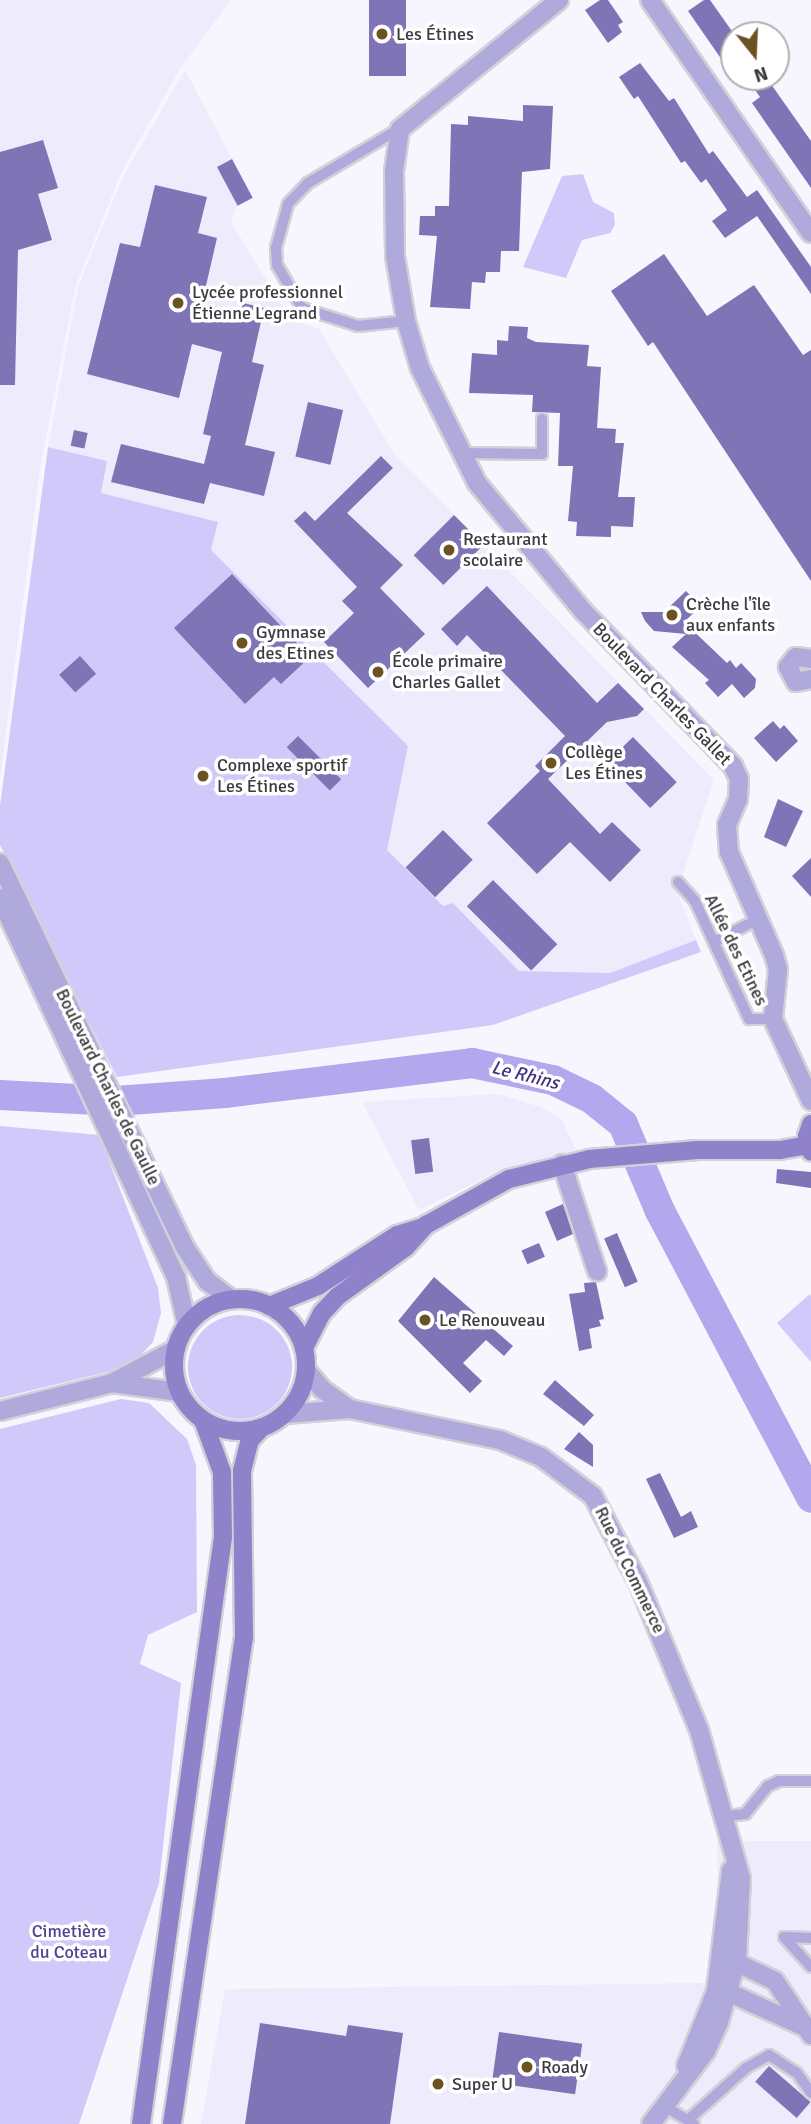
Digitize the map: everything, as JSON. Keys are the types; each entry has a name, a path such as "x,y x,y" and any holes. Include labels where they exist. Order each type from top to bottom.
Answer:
{"main road":[{"path":"304,1348 321,1313 338,1296 406,1247 426,1226 486,1188 562,1164 589,1159 698,1150 809,1148 811,1124"},
{"path":"269,1306 318,1286 397,1235 426,1226"},
{"path":"141,2124 223,1537 222,1472 203,1420 179,1392 176,1349 187,1326 206,1308 232,1300 269,1306 291,1323 304,1348 306,1370 299,1394 285,1414 261,1428 250,1440 242,1471 244,1638 172,2124"},
{"path":"203,1420 221,1429 261,1428"}],"street":[{"path":"400,129 559,0"},
{"path":"650,0 811,233"},
{"name":"Boulevard Charles Gallet","path":"400,129 394,171 395,256 406,321 420,368 461,453 500,514 583,611 733,766 739,779 738,799 727,825 727,839 778,969 773,1019"},
{"path":"811,659 796,657 788,667 796,682 811,679"},
{"name":"Boulevard Charles de Gaulle","path":"0,863 198,1270 232,1300"},
{"name":"Boulevard Charles de Gaulle","path":"0,898 176,1277 187,1326"},
{"path":"773,1019 811,1101"},
{"path":"562,1164 597,1271"},
{"path":"0,1411 112,1383 176,1349"},
{"name":"Rue du Commerce","path":"306,1370 322,1389 350,1409"},
{"path":"112,1383 179,1392"},
{"name":"Rue du Commerce","path":"285,1414 350,1409 500,1440 541,1457 593,1496 670,1653 726,1816 733,1855 730,1958 706,2051 679,2082 651,2124"},
{"path":"730,1958 775,1981 809,2031"},
{"path":"723,1990 809,2031"}],"lane":[{"path":"400,129 307,183 288,204 276,248 277,265 302,308 358,326 406,321"},
{"path":"461,453 542,454 542,419"},
{"name":"Allée des Etines","path":"678,882 695,901 749,1019 773,1019"},
{"path":"714,942 758,919"},
{"path":"726,1816 745,1814 768,1786 779,1781 811,1781"},
{"path":"811,1938 783,1937 811,1967"},
{"path":"664,2106 691,2122 746,2068 768,2056 797,2073 811,2092"}],"shaded area":[{"path":"0,0 231,0 180,69 121,173 75,288 40,469 0,779"},
{"path":"185,70 253,198 236,207 231,222 290,319 319,329 394,453 714,780 677,892 696,940 610,973 519,971 453,903 443,906 387,850 408,746 211,550 217,522 101,493 107,461 48,447 78,287 123,177"},
{"path":"499,1094 546,1109 563,1122 576,1150 505,1168 419,1210 362,1102"},
{"path":"717,1841 811,1841 811,2124 201,2124 225,1989 705,1983 718,1908"}],"green space":[{"path":"583,174 593,202 614,213 615,225 610,233 582,240 566,278 523,267 562,176"},
{"name":"Complexe sportif Les Étines","path":"48,447 107,461 101,493 218,522 211,550 408,746 387,850 443,906 453,903 519,971 610,973 696,940 701,952 493,1025 117,1077 0,845 0,806"},
{"path":"0,1126 99,1135 158,1288 161,1313 153,1342 139,1357 107,1372 0,1398"},
{"path":"810,1294 811,1296 811,1362 777,1323"},
{"path":"240,1315 260,1319 277,1330 288,1347 292,1367 288,1387 277,1404 260,1415 240,1419 220,1415 203,1404 192,1387 188,1367 192,1347 203,1330 220,1319"},
{"name":"Cimetière du Coteau","path":"121,1399 149,1403 187,1439 196,1465 197,1612 148,1635 140,1664 181,1683 159,1883 79,2124 0,2124 0,1429"}],"building":[{"name":"Les Étines","path":"369,0 406,0 406,76 369,76"},
{"path":"600,0 608,0 623,22 618,25 622,32 608,43 585,10"},
{"path":"704,0 710,0 725,21 720,21 720,57 688,11"},
{"path":"640,63 669,101 674,98 709,154 713,151 747,197 757,190 811,267 811,294 757,216 725,238 712,221 727,210 706,179 701,183 685,161 681,163 638,96 634,99 619,77"},
{"path":"756,91 776,91 811,141 811,188 752,103 760,97"},
{"path":"523,105 553,106 550,169 522,172 519,251 501,251 500,272 486,272 485,283 472,282 470,309 430,307 437,236 419,235 420,216 435,216 435,206 449,206 451,124 468,125 468,116 523,121"},
{"path":"43,140 58,188 38,194 52,240 18,250 15,385 0,385 0,152"},
{"path":"232,159 253,198 238,206 217,167"},
{"path":"155,185 207,197 198,233 217,238 202,303 241,313 243,303 264,308 252,362 264,365 245,445 275,452 264,496 210,483 204,504 111,482 121,444 204,464 211,436 203,434 222,352 192,344 179,398 87,374 120,243 140,247"},
{"path":"664,254 707,316 754,285 803,355 811,350 811,581 653,342 648,346 611,291"},
{"path":"509,326 528,327 527,338 536,342 589,345 587,366 601,367 597,428 616,429 615,443 624,443 618,497 635,497 633,527 611,526 611,537 576,536 577,522 568,521 573,466 558,466 560,413 532,412 533,395 469,393 472,353 497,355 497,340 508,341"},
{"path":"308,402 343,410 330,465 295,457"},
{"path":"74,430 88,433 84,449 71,446"},
{"path":"381,456 393,468 347,513 403,565 380,588 425,634 368,688 324,642 354,613 342,601 357,587 294,521 305,511 315,521"},
{"name":"Restaurant scolaire","path":"454,515 484,545 443,585 414,555"},
{"name":"Gymnase des Etines","path":"232,574 310,657 281,684 274,677 245,704 174,628"},
{"path":"487,586 597,703 618,683 644,709 637,716 607,722 548,779 600,834 612,822 641,850 610,882 570,842 537,874 487,823 540,771 535,766 565,736 467,635 457,646 441,629"},
{"path":"686,591 701,606 684,622 727,663 730,660 736,668 741,663 756,679 755,688 744,698 732,684 718,697 705,683 709,680 672,647 686,634 654,631 645,621 641,612 664,612"},
{"path":"80,656 96,674 75,693 59,675"},
{"path":"773,721 780,729 784,725 798,741 776,762 754,738"},
{"path":"298,736 341,779 330,790 287,747"},
{"path":"633,737 677,782 650,808 606,763"},
{"path":"778,799 803,811 786,847 764,837"},
{"path":"443,830 473,860 435,897 406,867"},
{"path":"811,858 811,897 792,876"},
{"path":"493,880 557,944 531,971 467,906"},
{"path":"429,1138 433,1172 415,1174 411,1140"},
{"path":"777,1169 811,1172 811,1188 776,1183"},
{"path":"563,1204 573,1234 557,1241 545,1212"},
{"path":"617,1233 638,1282 625,1287 604,1238"},
{"path":"539,1243 545,1257 527,1264 522,1250"},
{"path":"434,1277 513,1346 504,1356 486,1340 463,1363 482,1381 470,1393 398,1321"},
{"path":"596,1282 604,1319 599,1320 601,1326 589,1329 592,1348 579,1351 569,1294 585,1292 584,1283"},
{"path":"555,1380 594,1415 584,1426 543,1394"},
{"path":"579,1432 593,1445 593,1467 564,1449"},
{"path":"660,1473 681,1517 691,1511 698,1527 674,1538 646,1479"},
{"path":"260,2023 346,2036 348,2025 403,2033 390,2124 245,2124"},
{"path":"499,2032 582,2044 575,2094 492,2083"},
{"path":"769,2066 811,2102 797,2118 755,2082"}],"waterway":[{"name":"Le Rhins","path":"0,1095 116,1101 225,1093 472,1063 553,1080 592,1099 623,1124 660,1211 811,1498"}],"place":[{"name":"Les Étines","path":"382,34"},
{"name":"Lycée professionnel Étienne Legrand","path":"178,303"},
{"name":"Restaurant scolaire","path":"449,550"},
{"name":"Crèche l'île aux enfants","path":"672,615"},
{"name":"Gymnase des Etines","path":"242,643"},
{"name":"École primaire Charles Gallet","path":"378,672"},
{"name":"Collège Les Étines","path":"551,763"},
{"name":"Complexe sportif Les Étines","path":"203,776"},
{"name":"Le Renouveau","path":"425,1320"},
{"name":"Roady","path":"527,2067"},
{"name":"Super U","path":"438,2084"}]}
